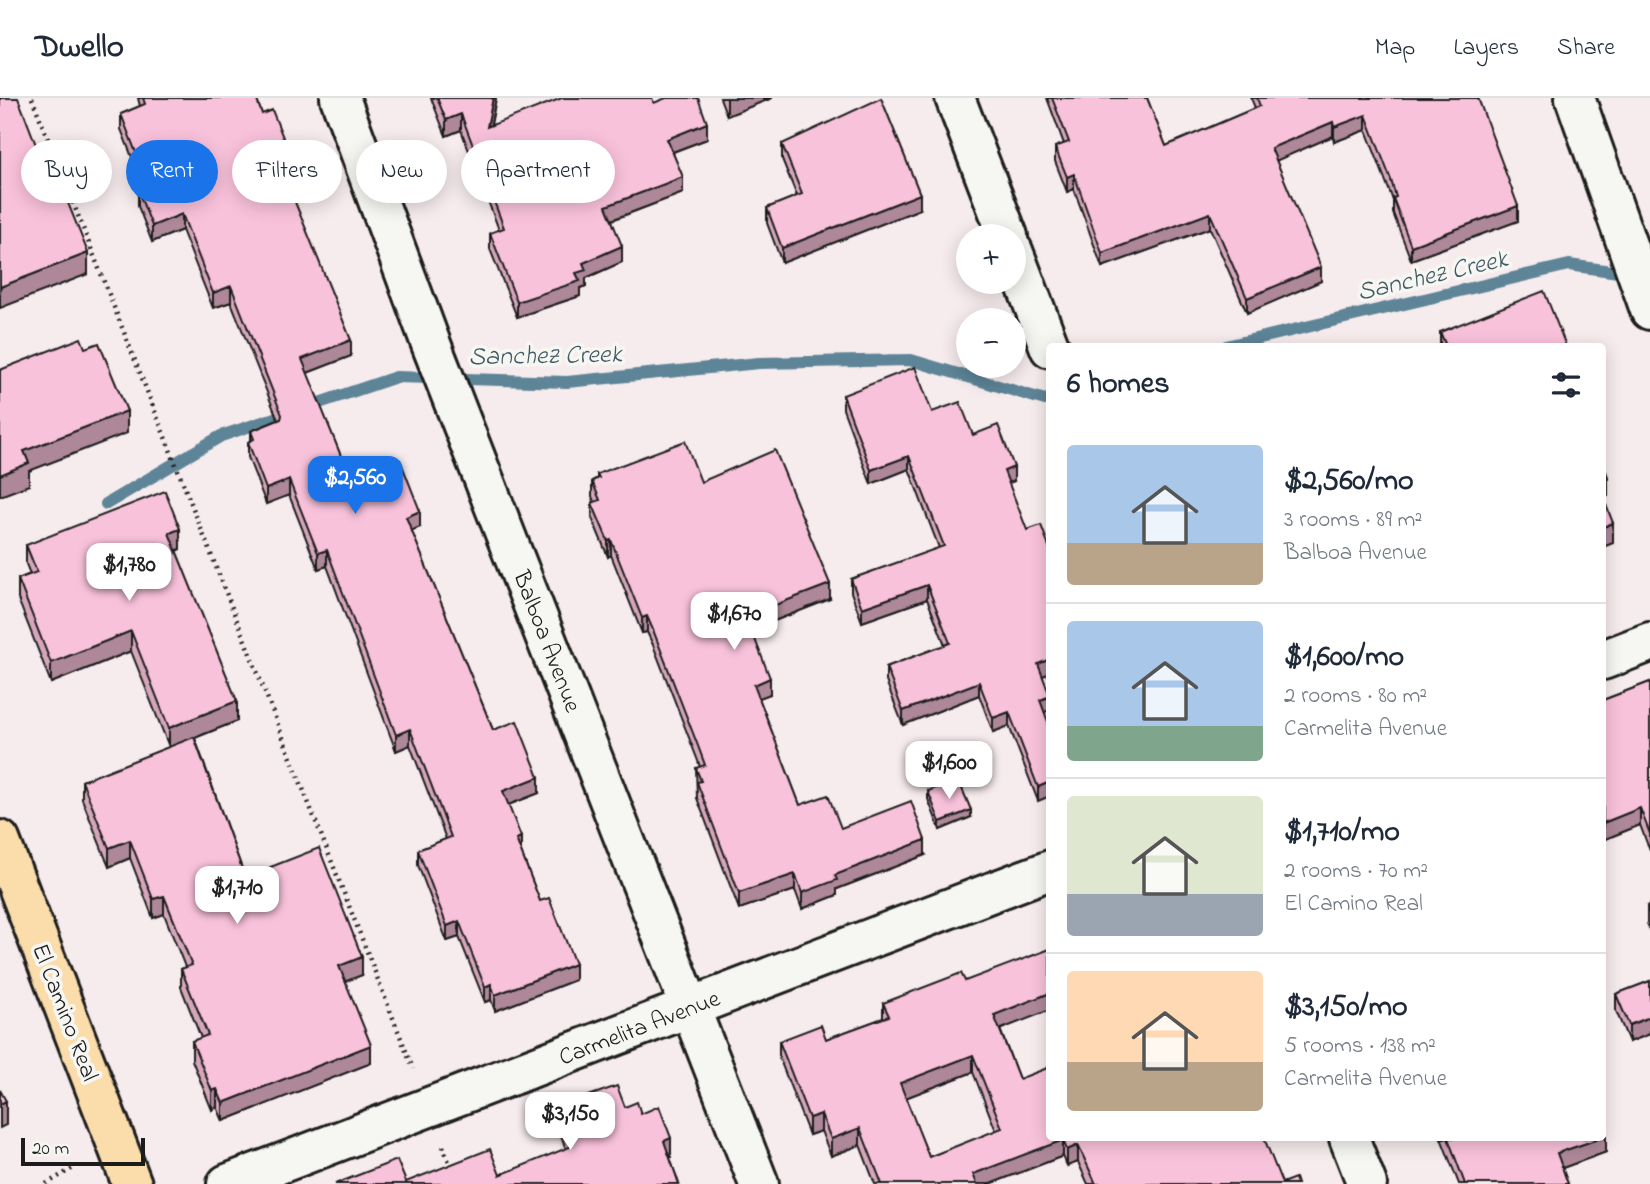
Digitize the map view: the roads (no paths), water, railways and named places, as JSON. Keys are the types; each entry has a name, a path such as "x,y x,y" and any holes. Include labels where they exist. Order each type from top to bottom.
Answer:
{"main road":[{"name":"El Camino Real","path":"0,840 132,1184"}],"street":[{"name":"Balboa Avenue","path":"340,98 431,344 759,1184"},
{"path":"956,98 1003,224"},
{"path":"1575,98 1650,309"},
{"path":"1026,285 1048,343"},
{"path":"1606,659 1650,642"},
{"name":"Carmelita Avenue","path":"227,1184 1046,872"},
{"path":"1350,1141 1367,1184"}],"waterway":[{"name":"Sanchez Creek","path":"1239,343 1569,265 1632,274"},
{"name":"Sanchez Creek","path":"106,504 221,436 396,377 567,382 759,363 911,360 1046,400"}]}
